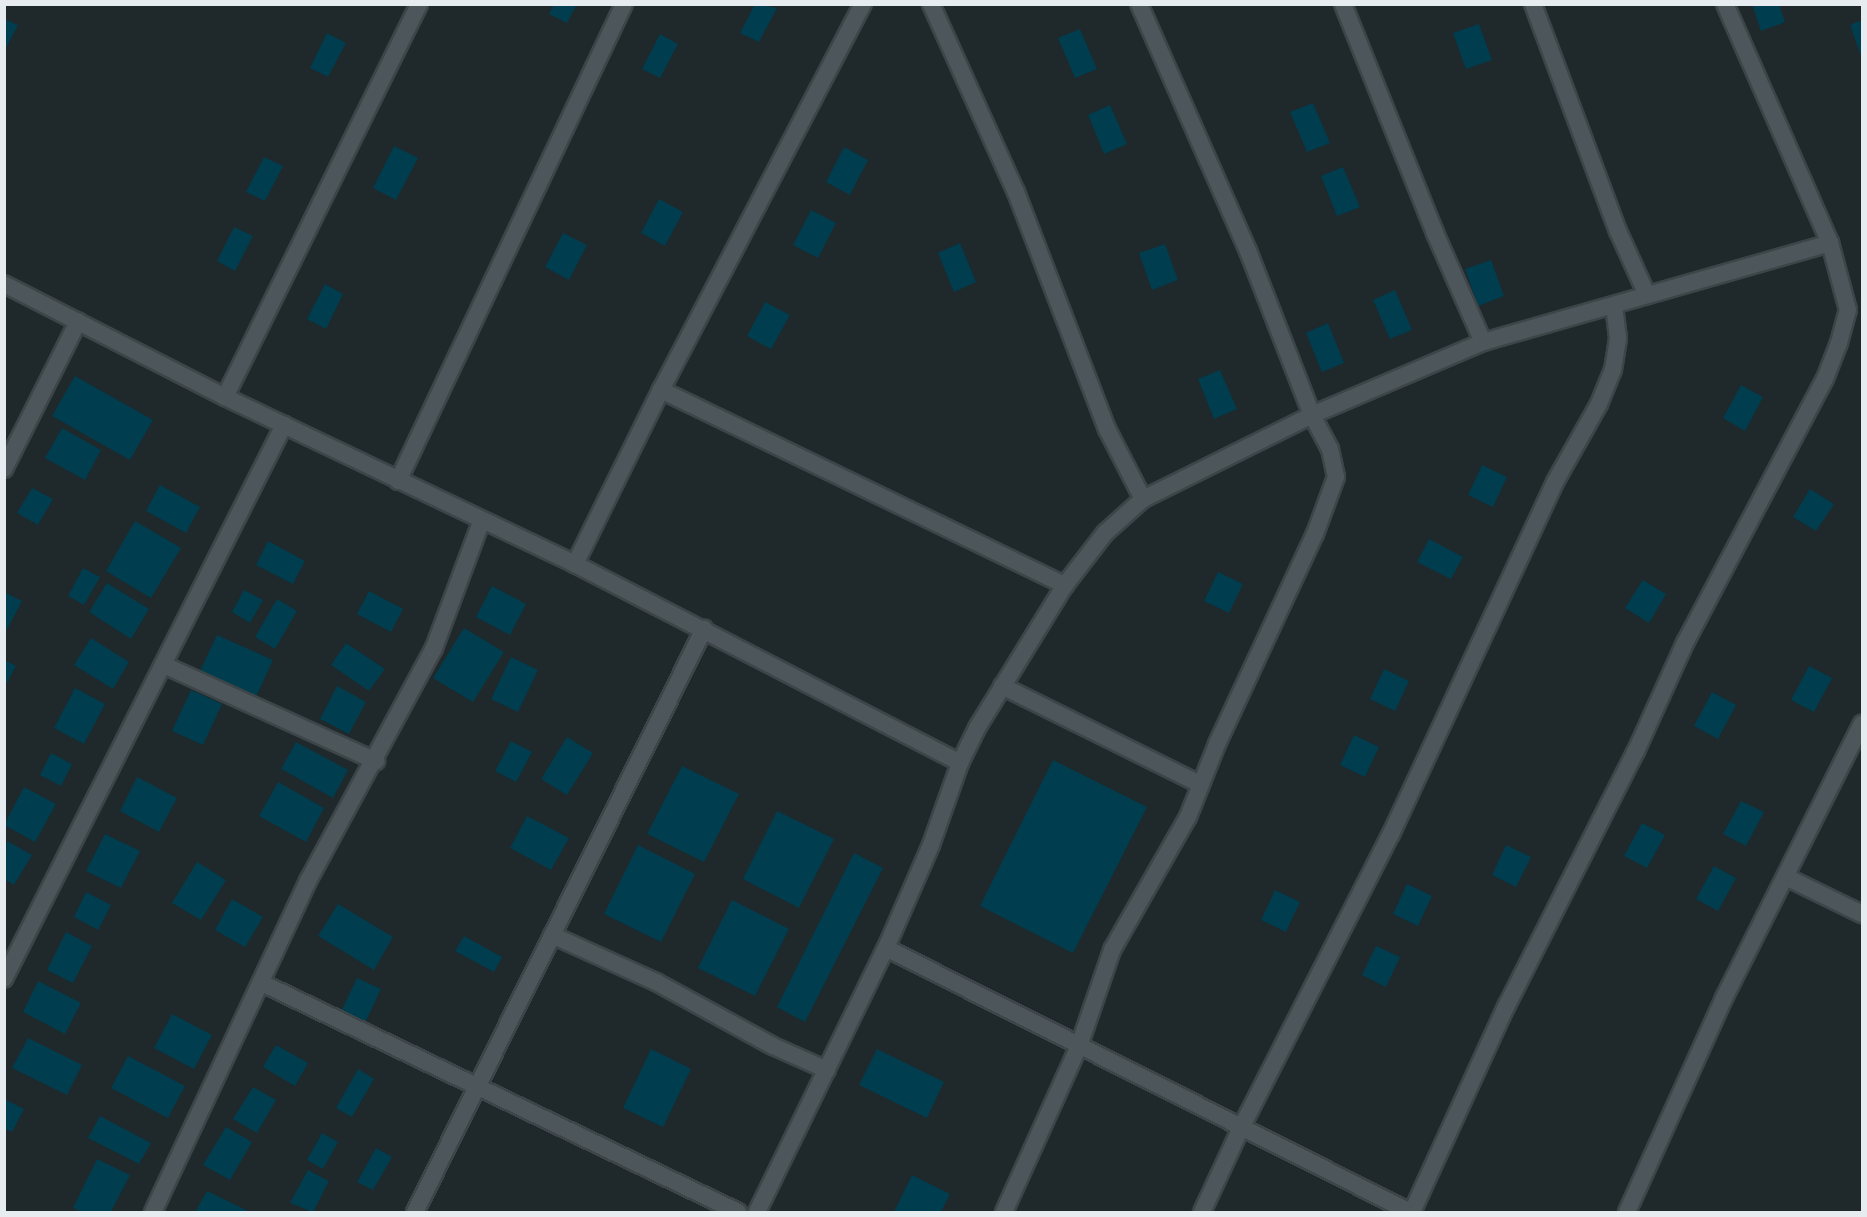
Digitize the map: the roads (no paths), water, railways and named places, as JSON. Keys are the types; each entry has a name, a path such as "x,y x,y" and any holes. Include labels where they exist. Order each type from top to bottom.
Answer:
{"street":[{"path":"225,397 419,4"},
{"path":"398,481 624,4"},
{"path":"575,564 660,390 863,4"},
{"path":"931,4 1016,192 1107,429 1143,500"},
{"path":"1004,1212 1079,1046 1112,950 1188,817 1330,496 1336,477 1334,464 1312,415 1248,251 1139,4"},
{"path":"1343,4 1430,223 1483,342"},
{"path":"1533,4 1618,231 1647,295"},
{"path":"886,948 1411,1212 1506,1007 1636,751 1685,643 1825,378 1848,310 1830,243 1725,4"},
{"path":"757,1212 886,948 931,844 960,763 1002,686 1065,585 1105,533 1143,500 1312,415 1483,342 1830,243"},
{"path":"4,284 225,397 481,522 575,564 960,763"},
{"path":"1202,1212 1241,1128 1391,834 1555,482 1599,404 1613,370 1618,338 1614,306"},
{"path":"4,469 78,322"},
{"path":"660,390 1065,585"},
{"path":"4,979 284,425"},
{"path":"153,1212 308,881 376,761 434,648 481,522"},
{"path":"415,1212 704,629"},
{"path":"164,665 376,761"},
{"path":"1002,686 1201,785"},
{"path":"1628,1212 1714,1019 1863,724"},
{"path":"1786,877 1863,914"},
{"path":"552,935 656,982 773,1046 827,1070"},
{"path":"262,983 738,1212"}]}
